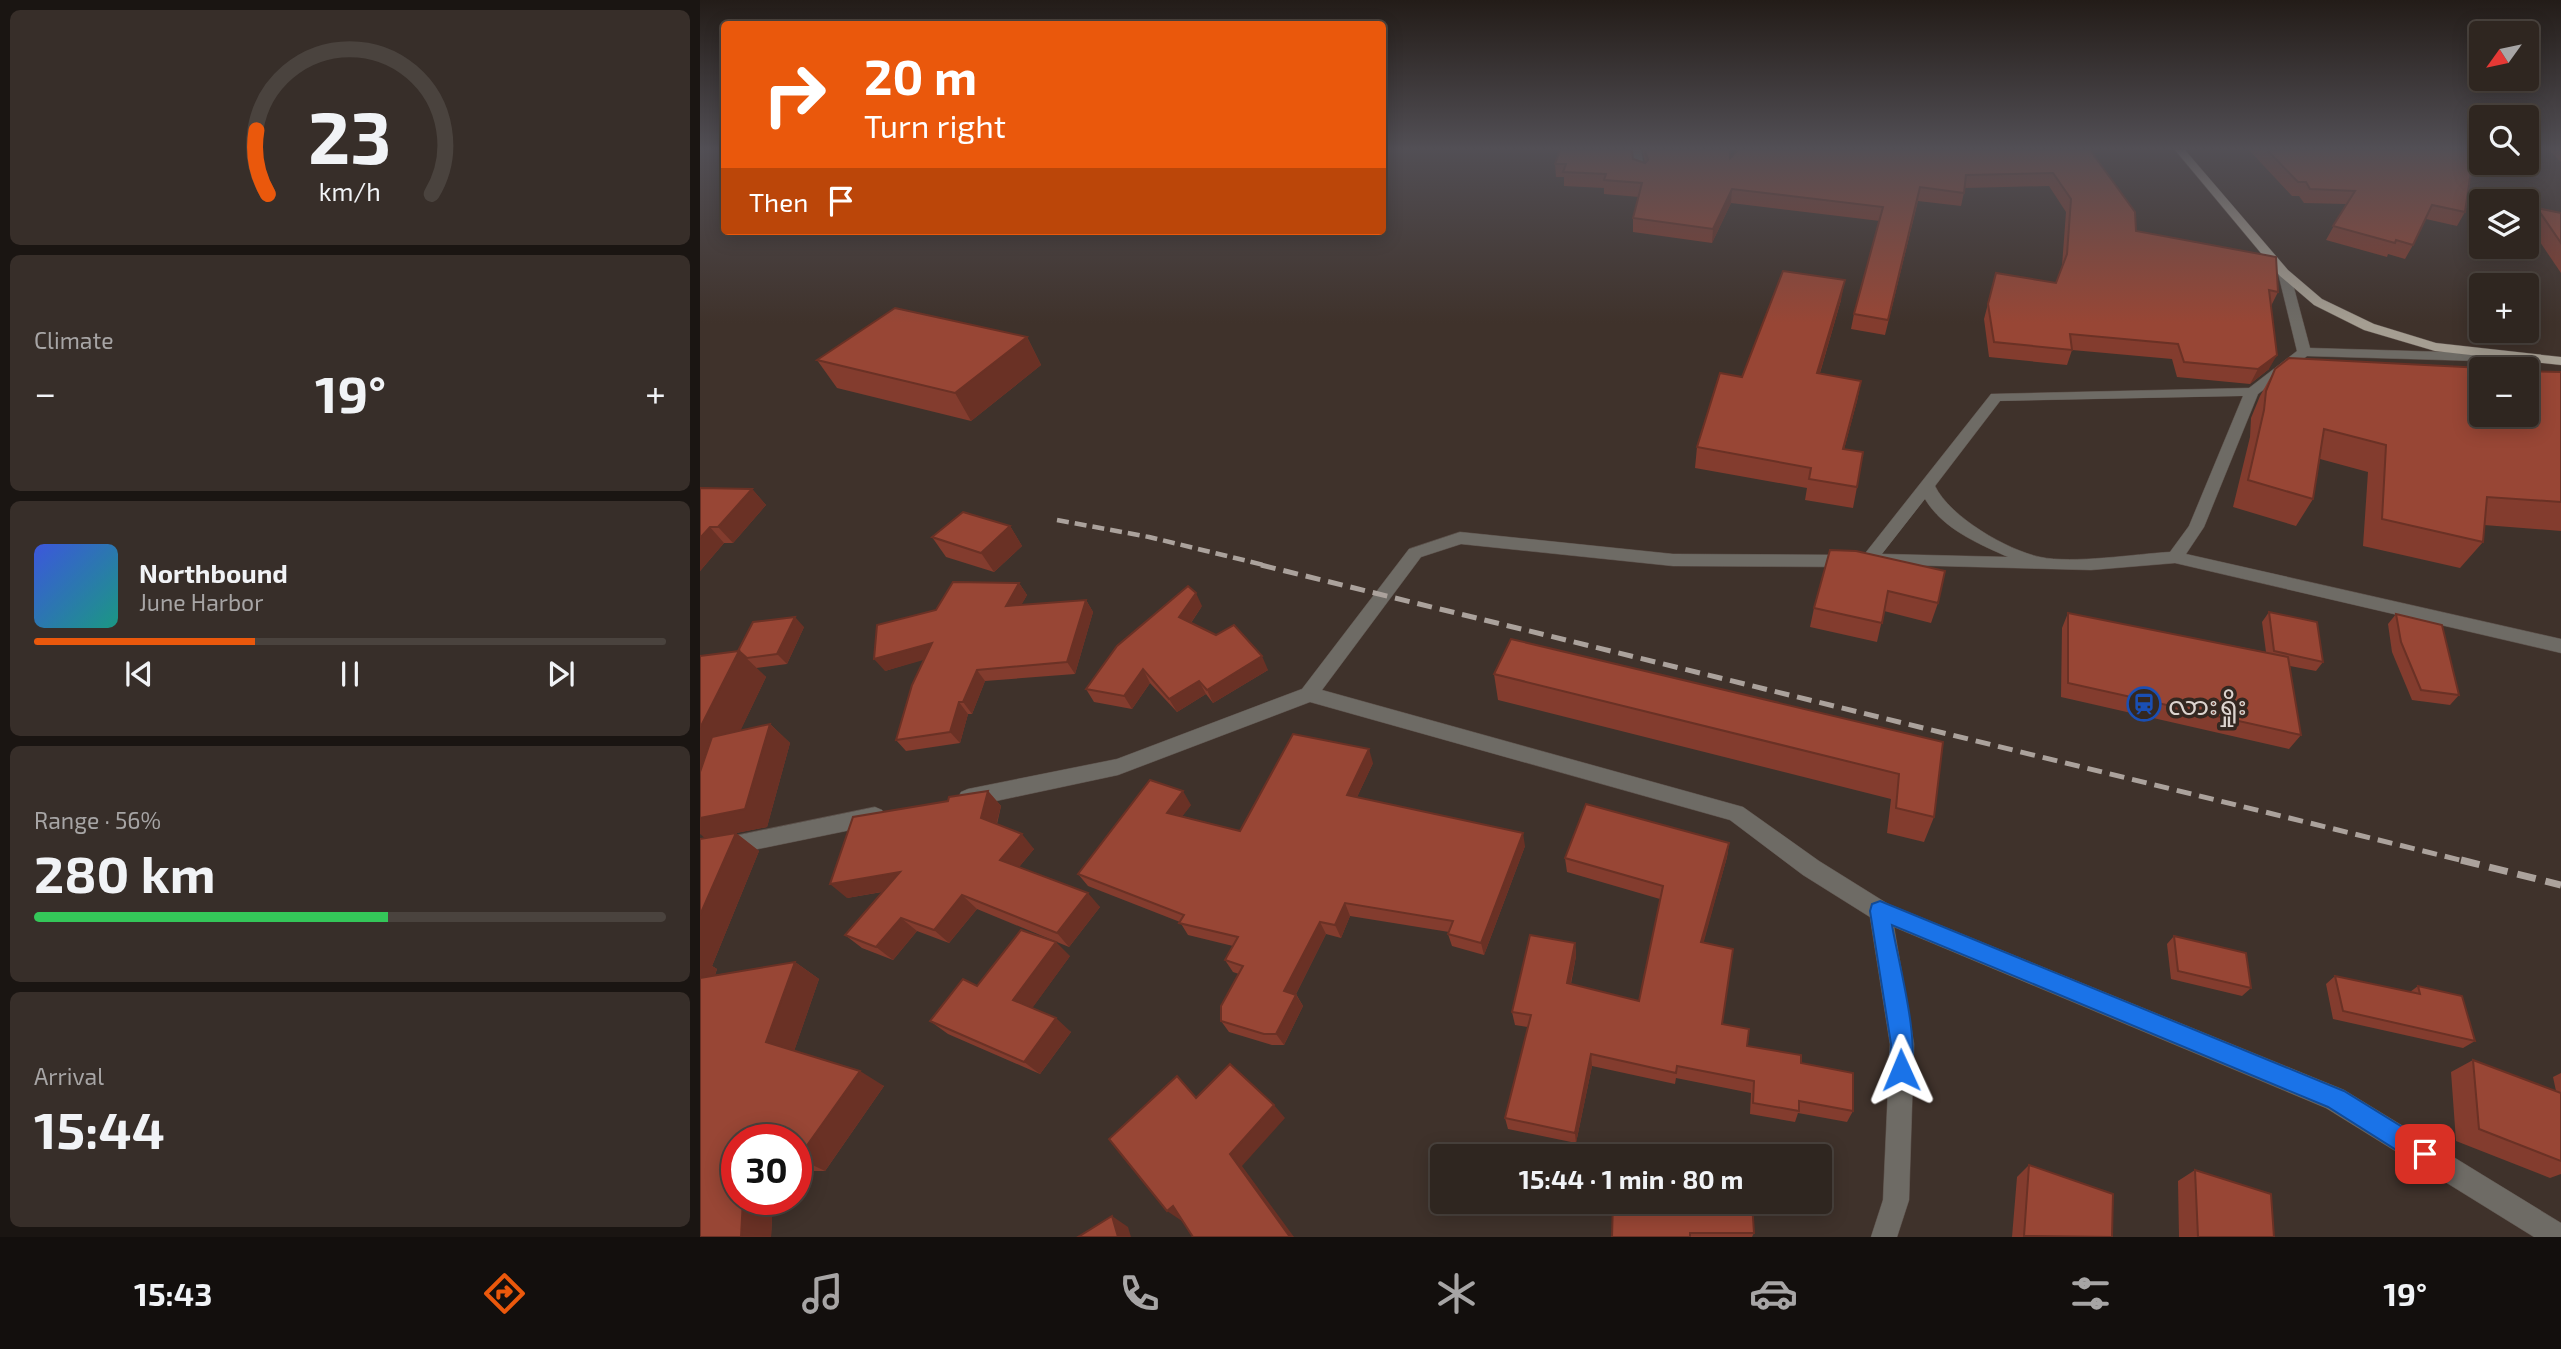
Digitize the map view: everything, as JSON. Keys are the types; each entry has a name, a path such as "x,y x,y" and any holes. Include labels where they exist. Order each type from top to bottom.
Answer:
{"main road":[{"path":"2229,208 2284,273 2318,302 2370,327 2435,347 2518,357"},
{"path":"2539,359 2561,361"}],"street":[{"path":"2284,273 2304,352"},
{"path":"2175,556 2196,527 2252,392 2304,352 2489,357"},
{"path":"1869,560 1996,397 2252,392"},
{"path":"1927,486 1938,506 1957,522 1993,543 2042,565"},
{"path":"956,800 1118,767 1308,694 1415,553 1460,538 1673,560 1869,560 2042,565 2091,564 2175,556 2561,646"},
{"path":"1308,694 1736,813 1811,868 1880,911 2336,1099 2559,1237"},
{"path":"700,852 889,814"},
{"path":"1880,911 1902,1044 1896,1200 1884,1237"}],"building":[{"path":"1636,208 1723,208 1713,229 1633,218"},
{"path":"1883,208 1915,208 1888,320 1854,314"},
{"path":"2070,208 2132,208 2135,212 2136,231 2276,257 2278,292 2269,290 2277,355 2258,369 2184,362 2178,344 2070,334 2072,350 1994,342 1988,304 1996,273 2056,283 2067,254"},
{"path":"2344,208 2431,208 2413,245 2396,240 2395,243 2333,226"},
{"path":"2445,208 2466,208 2465,212"},
{"path":"2539,208 2561,213 2561,243 2539,211"},
{"path":"1783,271 1845,280 1817,373 1861,381 1843,449 1863,452 1857,487 1809,479 1811,468 1697,447 1720,373 1742,377"},
{"path":"895,308 1027,337 955,393 817,360"},
{"path":"2289,358 2469,367 2469,427 2539,427 2539,371 2561,372 2561,502 2487,497 2483,542 2382,519 2386,445 2324,429 2313,499 2248,480 2266,391 2275,369"},
{"path":"700,488 752,489 718,527 710,527 700,538"},
{"path":"963,512 1010,526 981,553 932,537"},
{"path":"1830,550 1856,551 1945,571 1938,603 1888,591 1882,623 1814,608"},
{"path":"953,582 1019,583 1006,606 1086,600 1067,662 977,670 963,702 959,702 950,732 896,740 912,685 932,643 874,659 877,625 936,610"},
{"path":"1188,586 1196,593 1179,617 1216,635 1234,625 1262,656 1207,690 1199,681 1169,699 1143,669 1124,696 1086,689 1117,646"},
{"path":"2269,612 2317,622 2323,662 2274,651"},
{"path":"2068,613 2288,657 2301,735 2068,683"},
{"path":"2396,614 2442,625 2459,695 2421,690 2401,642"},
{"path":"795,617 777,654 747,658 738,651 753,622"},
{"path":"1511,639 1943,742 1934,817 1896,808 1899,774 1494,674"},
{"path":"739,651 700,728 700,656"},
{"path":"770,724 745,809 700,818 700,772 712,737"},
{"path":"1293,734 1369,749 1347,795 1523,833 1481,943 1448,934 1453,921 1345,903 1335,925 1320,922 1284,991 1296,995 1276,1034 1264,1034 1221,1021 1221,1006 1243,966 1225,960 1238,937 1179,923 1184,915 1078,874 1150,780 1183,791 1167,813 1240,831"},
{"path":"988,791 981,818 1022,834 1000,860 1088,893 1057,933 962,895 934,930 901,918 876,947 845,935 900,872 830,884 853,817 948,801 949,797"},
{"path":"1586,804 1729,843 1701,942 1733,949 1722,1024 1749,1029 1747,1046 1801,1055 1801,1063 1853,1073 1853,1111 1799,1101 1799,1111 1753,1103 1754,1081 1677,1066 1676,1073 1591,1054 1575,1133 1505,1118 1531,1015 1512,1012 1530,935 1575,943 1567,983 1639,1001 1663,886 1565,858"},
{"path":"736,833 700,915 700,839"},
{"path":"1021,930 1056,942 1013,1000 1056,1018 1024,1062 930,1021 963,979 977,986"},
{"path":"2174,936 2246,953 2251,988 2178,971"},
{"path":"795,962 766,1042 860,1071 812,1138 812,1124 721,1124 721,1215 742,1215 741,1237 700,1237 700,978"},
{"path":"2335,976 2420,994 2418,986 2462,996 2475,1041 2343,1011"},
{"path":"2473,1060 2561,1093 2561,1161 2479,1129"},
{"path":"1230,1064 1274,1105 1230,1154 1290,1237 1193,1237 1173,1206 1167,1211 1109,1139 1177,1076 1196,1098"},
{"path":"2029,1165 2113,1194 2112,1237 2024,1236"},
{"path":"2195,1170 2271,1194 2274,1237 2198,1237"},
{"path":"1613,1214 1753,1214 1754,1233 1690,1233 1690,1237 1612,1237"},
{"path":"1112,1216 1118,1237 1078,1237"}],"railway":[{"path":"1057,520 1149,537 1268,566"},
{"path":"1261,565 2468,862"},
{"path":"2461,860 2561,885"}],"place":[{"name":"လားရှိုး","path":"2144,704"}],"route":[{"path":"1901,1070 1902,1044 1880,911 2336,1099 2425,1154"}]}
